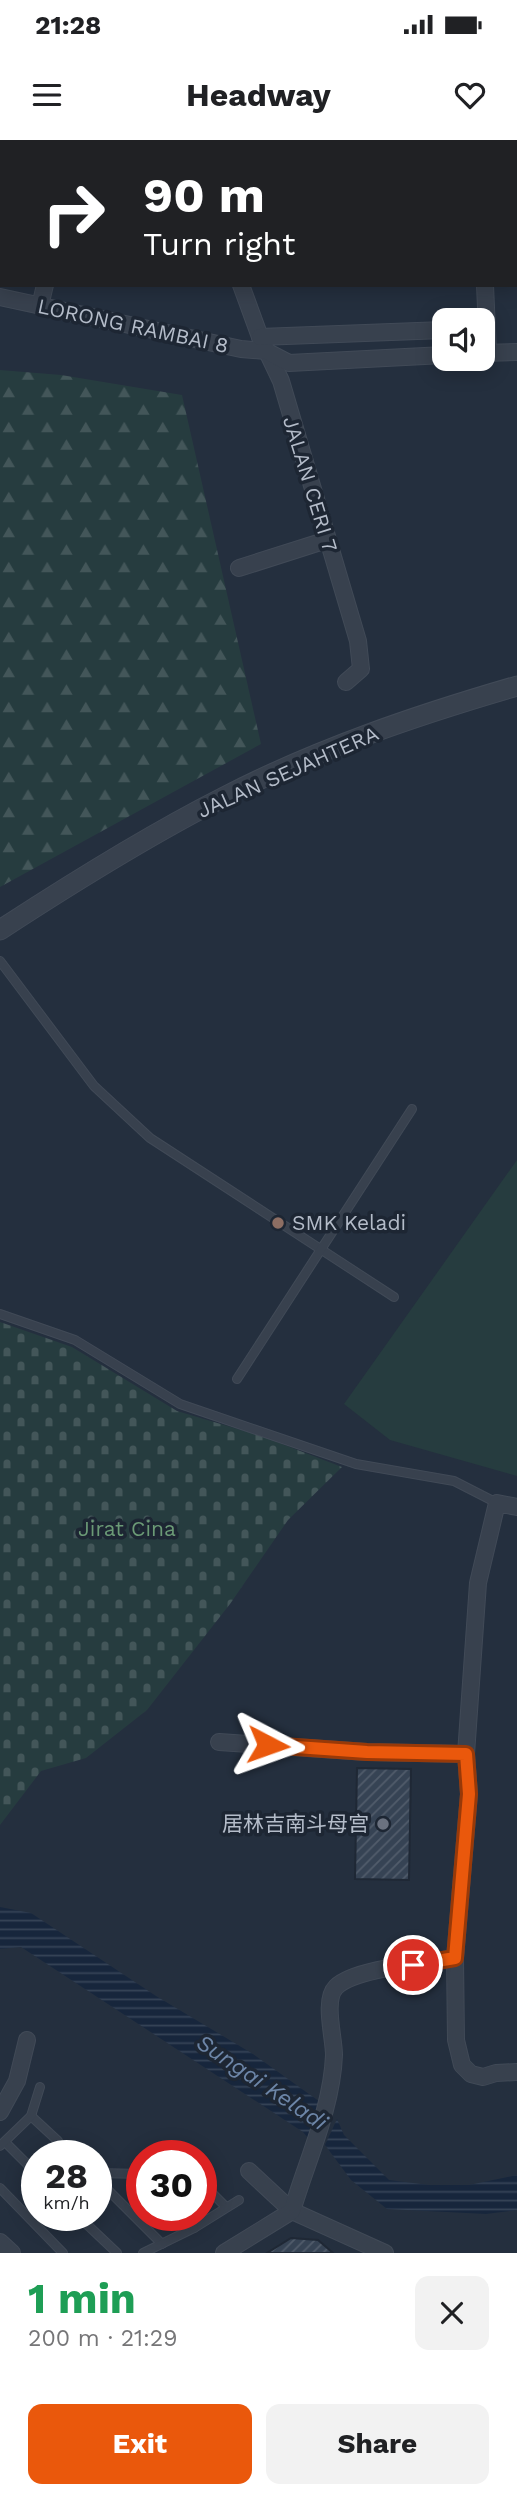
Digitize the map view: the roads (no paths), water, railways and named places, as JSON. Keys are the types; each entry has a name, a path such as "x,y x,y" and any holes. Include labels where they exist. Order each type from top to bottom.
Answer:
{"street":[{"path":"40,306 45,287"},
{"name":"JALAN CERI 7","path":"242,287 263,344 281,381 358,640 360,669 346,682"},
{"path":"485,287 485,308"},
{"name":"LORONG RAMBAI 8","path":"0,297 241,349 263,344"},
{"path":"263,344 432,331"},
{"path":"263,344 289,363 432,356"},
{"path":"495,353 517,352"},
{"path":"239,568 327,540"},
{"name":"JALAN SEJAHTERA","path":"0,930 90,873 224,797 292,765 424,713 517,686"},
{"path":"517,1507 497,1503 478,1583 466,1754 469,1794 455,1958 456,2040 462,2065 471,2074 483,2077 517,2072"},
{"path":"219,1742 367,1752 466,1754"},
{"path":"224,2253 292,2211 328,2096 334,2052 329,2000 334,1989 344,1980 366,1973 455,1958"},
{"path":"0,2112 17,2081 27,2040"},
{"path":"249,2171 292,2211 376,2251"},
{"path":"0,2242 12,2253"}],"lane":[{"path":"0,961 94,1086 150,1138 394,1297"},
{"path":"237,1379 412,1109"},
{"path":"0,1314 75,1340 180,1404 356,1464 454,1481 497,1503"},
{"path":"21,2160 2,2144 31,2116 40,2087"},
{"path":"31,2116 57,2140"},
{"path":"0,2188 21,2206"},
{"path":"112,2192 162,2244"},
{"path":"217,2198 226,2207"},
{"path":"217,2213 239,2200"},
{"path":"45,2231 63,2253"},
{"path":"94,2231 117,2253"},
{"path":"143,2253 188,2231"}],"water":[{"name":"Sungai Keladi","path":"0,1907 31,1913 156,1996 253,2054 323,2104 308,2138 303,2132 21,1947 0,1949"},
{"path":"337,2119 344,2135 389,2180 429,2185 469,2185 517,2175 517,2210 486,2214 387,2209 351,2180 325,2145"}],"place":[{"name":"SMK Keladi","path":"278,1223"},
{"name":"居林吉南斗母宫","path":"383,1824"}],"park label":[{"name":"Jirat Cina","path":"127,1529"}]}
